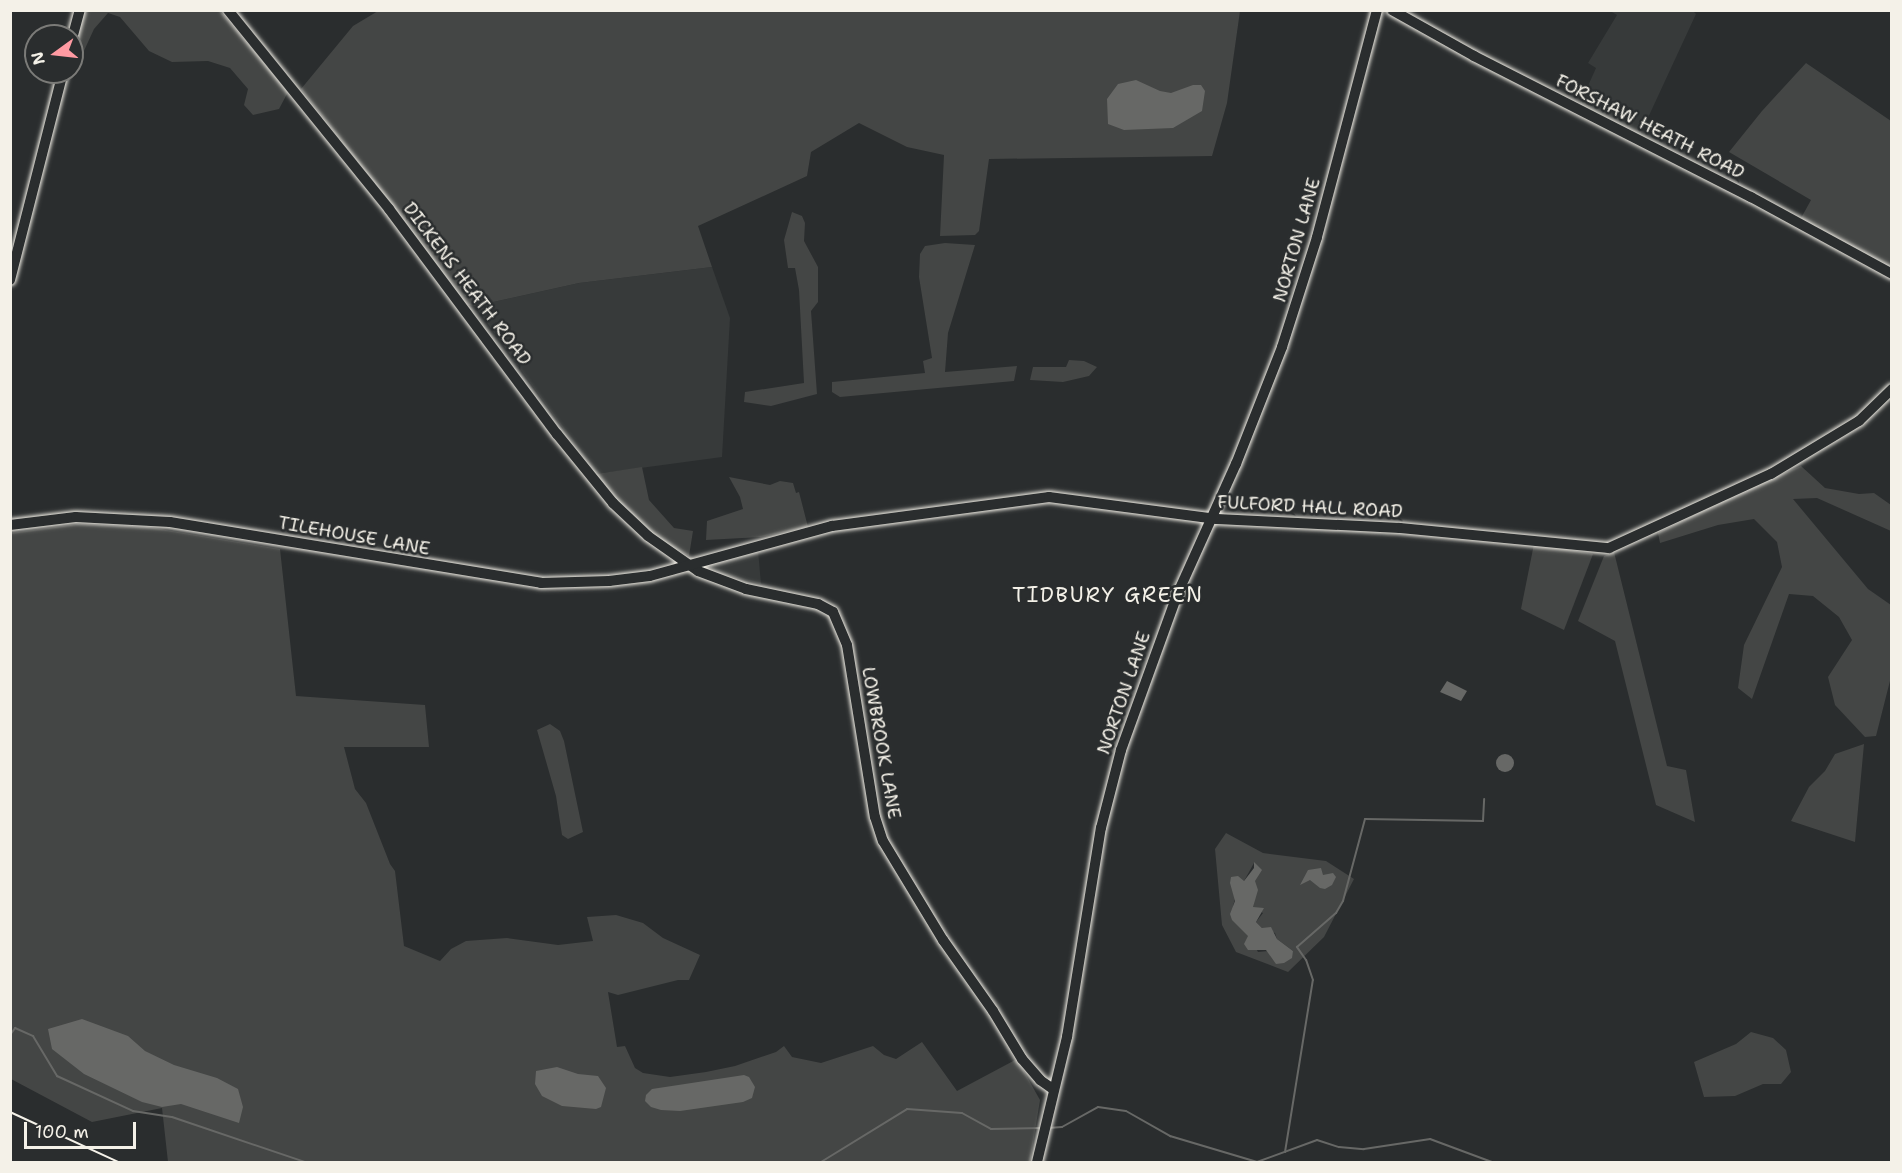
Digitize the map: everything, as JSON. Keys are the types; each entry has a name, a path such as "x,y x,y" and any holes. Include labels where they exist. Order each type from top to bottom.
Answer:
{"street":[{"name":"DICKENS HEATH ROAD","path":"228,10 389,209 557,434 613,503 648,536 690,565"},
{"name":"NORTON LANE","path":"1037,1162 1067,1037 1101,828 1109,792 1154,652 1271,378 1299,296 1377,10"},
{"name":"FORSHAW HEATH ROAD","path":"1392,10 1474,56 1751,197 1892,274"},
{"path":"10,280 60,84"},
{"name":"FULFORD HALL ROAD","path":"690,565 832,526 1023,499 1066,498 1212,518 1412,529 1609,548 1771,474 1858,421 1892,389"},
{"name":"TILEHOUSE LANE","path":"10,525 76,517 170,522 541,583 609,581 650,576 690,565"},
{"name":"LOWBROOK LANE","path":"690,565 726,583 818,604 833,612 847,645 875,817 883,841 943,940 993,1011 1022,1059 1040,1080 1053,1089"}],"shaded area":[{"path":"1692,10 1696,14 1640,135 1579,106 1596,68 1588,63 1617,15 1610,11"},
{"path":"84,11 220,11 288,92 279,109 253,115 244,105 248,89 230,68 208,61 172,62 149,51 120,17 108,13 94,29 84,51 84,24 81,24"},
{"path":"378,11 1240,11 1227,103 1212,156 989,159 979,231 975,235 940,236 944,155 907,147 859,123 811,152 807,176 698,226 712,267 579,283 475,306 461,304 389,201 301,89 353,26"},
{"path":"1806,63 1891,121 1891,268 1800,220 1811,200 1729,152 1762,111"},
{"path":"1136,80 1160,91 1171,93 1193,85 1201,85 1205,91 1202,111 1173,128 1124,130 1108,124 1107,99 1118,84"},
{"path":"792,212 802,216 805,223 804,241 818,267 818,302 811,311 817,394 771,406 744,402 745,392 804,383 799,290 795,268 788,268 784,240"},
{"path":"945,243 975,245 948,333 945,372 1017,366 1014,381 840,397 832,392 832,382 925,373 923,361 932,358 919,277 920,254 925,246"},
{"path":"712,267 730,318 722,457 596,474 475,306 579,283"},
{"path":"1069,360 1084,361 1097,367 1089,376 1063,382 1030,380 1033,367 1066,367"},
{"path":"1801,466 1825,488 1859,494 1874,493 1891,505 1891,531 1817,498 1793,499 1868,589 1891,605 1891,677 1876,736 1865,737 1835,705 1828,677 1852,640 1839,617 1813,596 1789,594 1752,699 1738,688 1744,645 1782,567 1777,542 1754,519 1718,525 1660,543 1658,533 1743,491"},
{"path":"642,467 649,500 674,528 693,531 689,556 661,541 621,504 596,474"},
{"path":"729,477 770,485 780,481 793,483 796,493 799,492 808,527 761,537 706,540 707,521 743,509 740,497"},
{"path":"78,524 148,527 280,549 296,696 425,705 429,747 344,747 355,789 366,803 390,864 395,871 404,946 440,961 451,949 466,941 507,938 558,945 593,941 587,917 616,915 643,923 663,938 700,955 689,980 678,980 618,995 608,992 617,1047 625,1046 635,1068 643,1073 670,1077 706,1072 735,1066 776,1052 784,1046 792,1057 821,1063 873,1046 884,1055 896,1059 922,1042 957,1091 1017,1059 1040,1100 1030,1162 168,1162 162,1108 92,1122 11,1079 11,533"},
{"path":"1534,544 1593,554 1564,630 1521,609"},
{"path":"758,550 761,584 710,571 711,564"},
{"path":"1614,552 1667,766 1686,770 1695,822 1656,805 1615,641 1578,621 1604,556"},
{"path":"1447,681 1467,691 1461,701 1440,692"},
{"path":"550,724 560,731 564,741 583,832 568,839 562,835 556,796 537,730"},
{"path":"1864,744 1855,842 1791,821 1809,787 1825,771 1835,754"},
{"path":"1505,754 1511,757 1514,763 1511,769 1505,772 1499,769 1496,763 1499,757"},
{"path":"1226,833 1263,853 1326,861 1354,879 1324,937 1288,972 1236,952 1222,925 1215,849","holes":["1254,863 1253,908 1263,913 1256,922 1262,928 1275,933 1277,939 1293,951 1271,957 1268,951 1258,952 1233,906 1240,881 1244,881"]},
{"path":"1254,862 1262,870 1255,881 1258,890 1253,907 1264,908 1256,922 1262,928 1271,927 1277,939 1293,951 1292,958 1284,963 1276,964 1266,950 1248,950 1244,944 1248,936 1232,920 1230,914 1235,901 1230,883 1231,877 1238,876 1244,881 1254,868"},
{"path":"1321,868 1323,875 1333,873 1336,877 1332,885 1325,889 1320,888 1310,880 1300,885 1308,870"},
{"path":"82,1019 128,1036 145,1051 174,1065 217,1078 238,1089 243,1107 239,1123 181,1104 162,1107 142,1102 84,1074 52,1049 48,1029"},
{"path":"1751,1032 1773,1038 1786,1050 1791,1072 1781,1084 1763,1084 1735,1096 1704,1097 1694,1062 1736,1044"},
{"path":"557,1067 578,1074 598,1076 606,1088 601,1107 596,1109 562,1106 542,1096 535,1084 536,1071"},
{"path":"744,1075 749,1077 755,1087 752,1098 743,1102 680,1111 661,1110 651,1107 645,1101 646,1095 652,1089"}],"waterway":[{"path":"1285,1152 1313,980 1306,960 1297,947 1336,913 1343,901 1365,819 1483,821 1484,799"},
{"path":"10,1035 15,1028 33,1036 57,1076 133,1111 172,1117 305,1162"},
{"path":"1048,1128 1062,1127 1098,1107 1126,1111 1170,1136 1257,1162 1317,1140 1339,1147 1364,1149 1430,1139 1492,1162"},
{"path":"821,1162 907,1109 962,1113 991,1129 1042,1128"}],"railway":[{"path":"10,1112 118,1162"}],"district":[{"name":"TIDBURY GREEN","path":"1108,595"}]}
